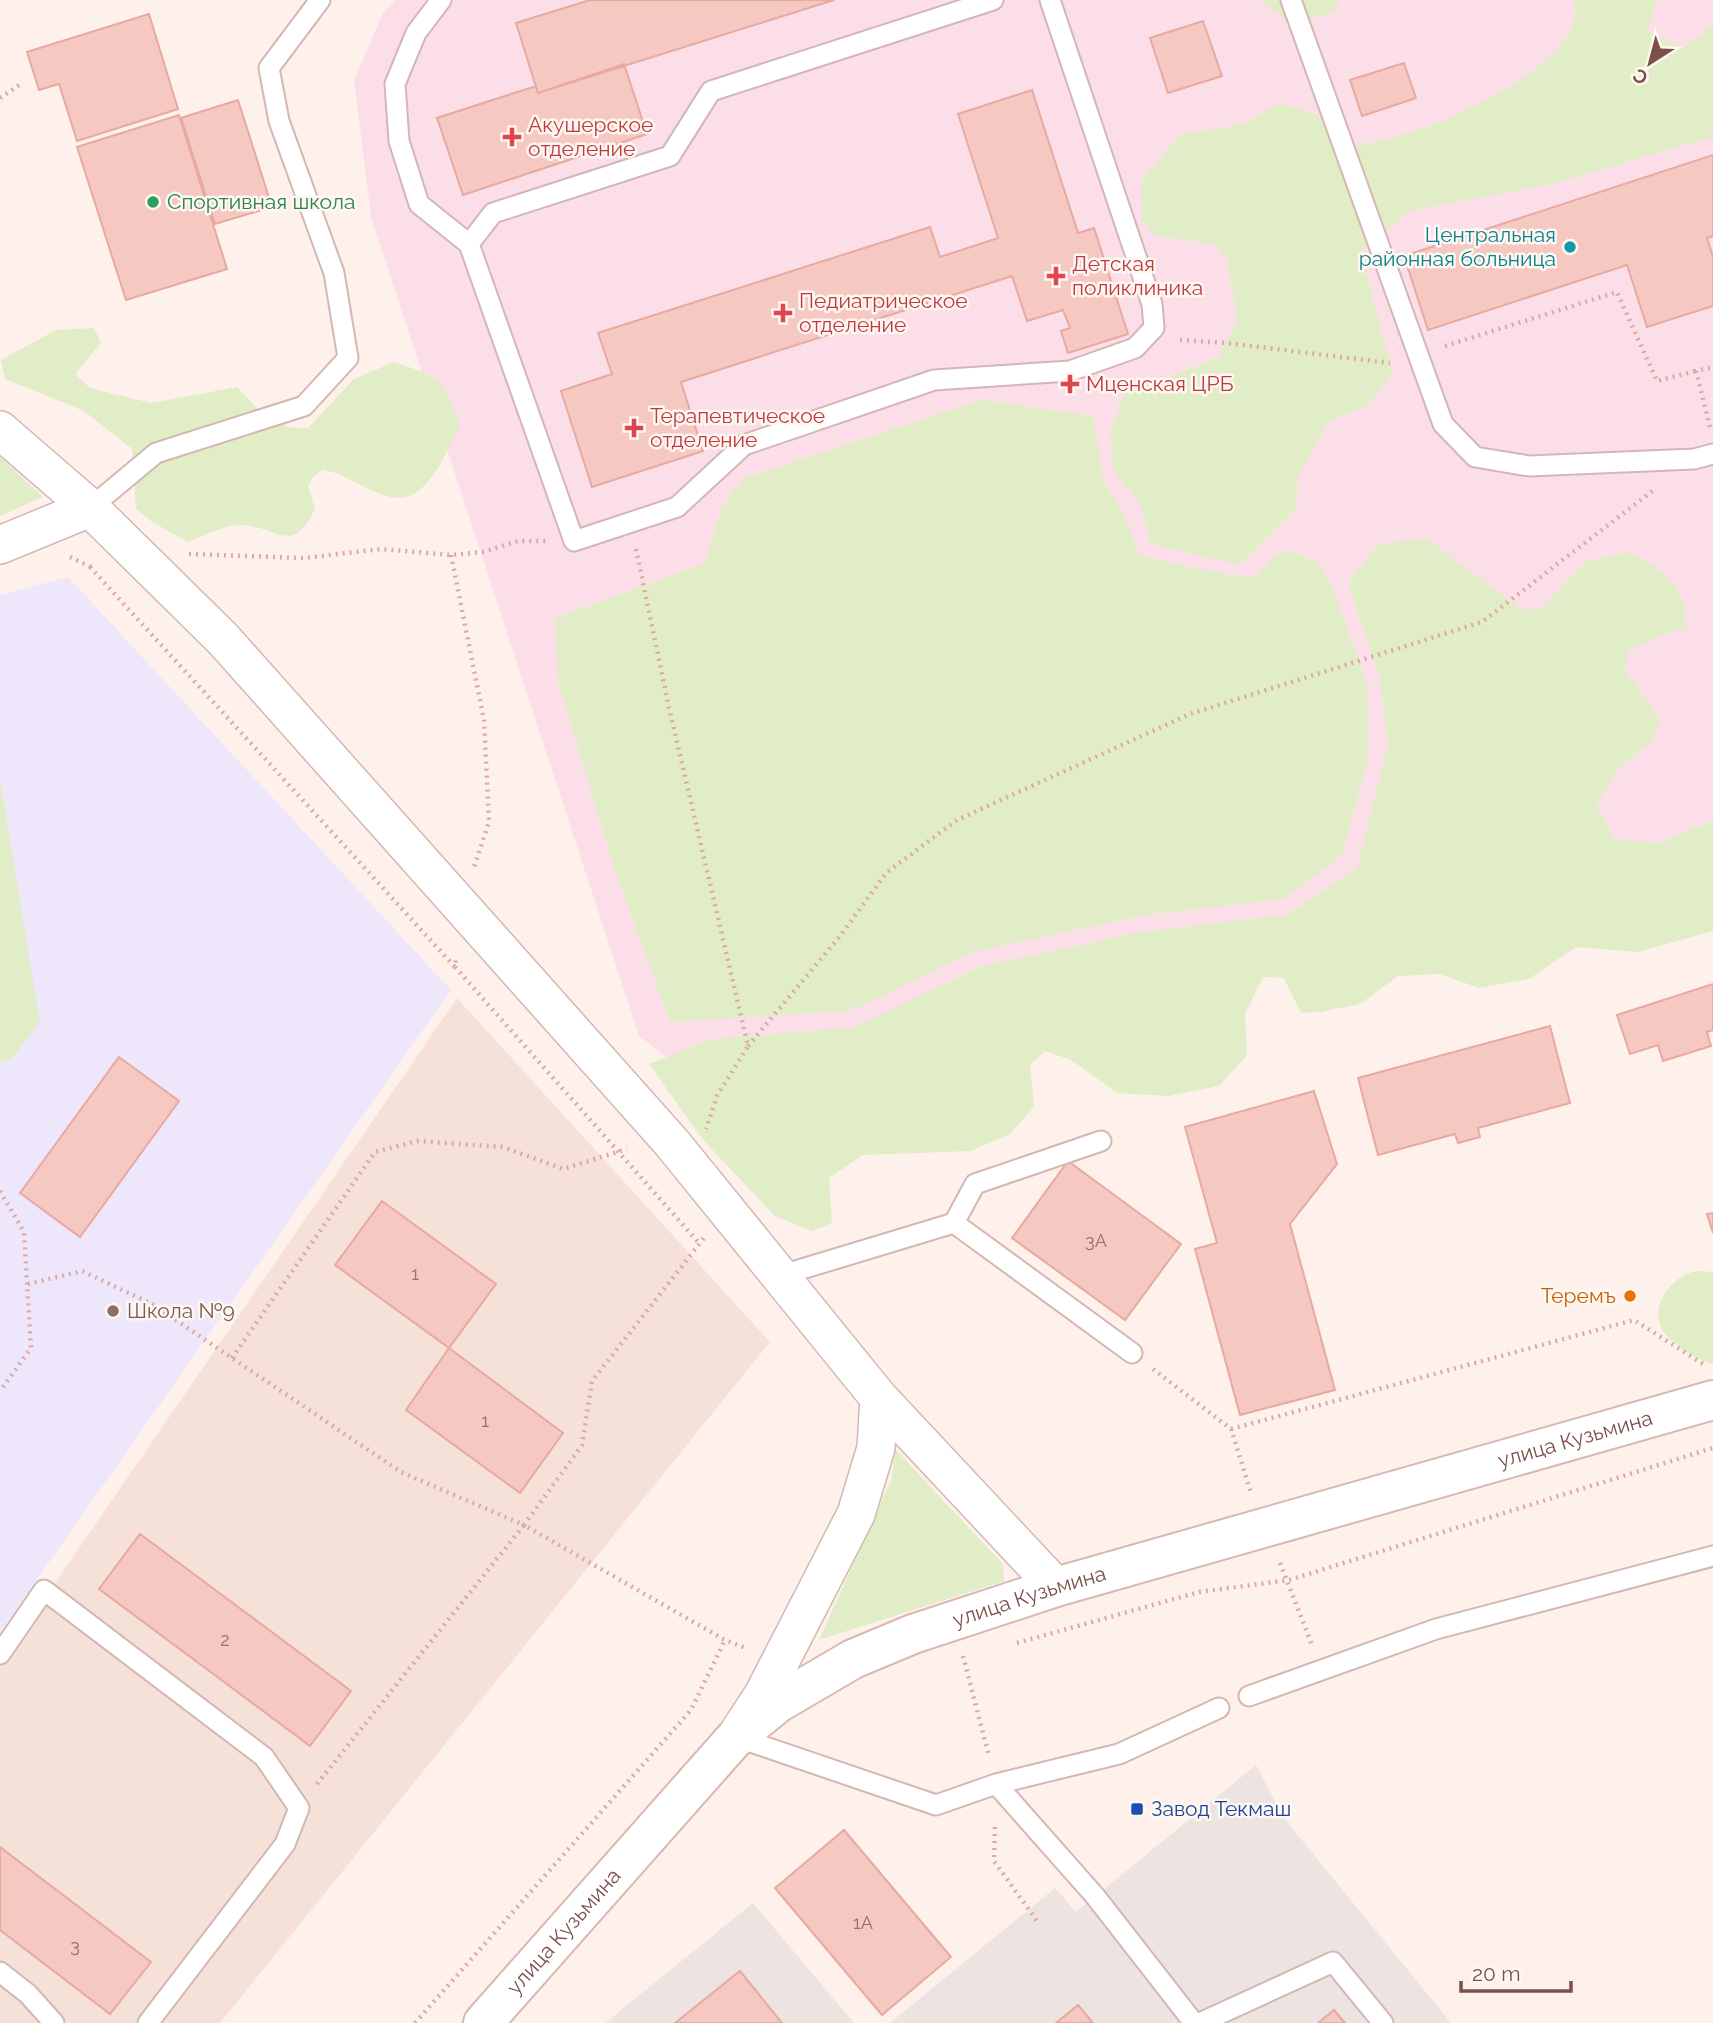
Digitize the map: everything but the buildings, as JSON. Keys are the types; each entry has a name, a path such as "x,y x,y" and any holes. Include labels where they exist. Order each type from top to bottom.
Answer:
{"main road":[{"name":"улица Кузьмина","path":"482,2023 736,1737 778,1703 853,1659 913,1633 1056,1587 1711,1388"}],"street":[{"path":"0,430 90,508 232,649 672,1143 729,1209 879,1398 1056,1587"},
{"path":"14,540 90,508"},
{"path":"736,1737 763,1695 856,1514 876,1448 879,1398"}],"lane":[{"path":"90,508 156,453 304,406 348,358 334,273 279,121 269,68 320,0"},
{"path":"441,0 416,33 395,84 400,141 419,204 469,244 575,541 677,507 744,445 934,380 1070,371 1135,348 1154,328 1152,304 1050,0"},
{"path":"469,244 493,213 670,156 711,91 993,0"},
{"path":"1291,0 1443,424 1475,457 1529,466 1704,456"},
{"path":"782,1275 954,1223 975,1184 1101,1141"},
{"path":"954,1223 1132,1353"},
{"path":"1249,1696 1436,1629 1713,1556"},
{"path":"0,1654 44,1590 264,1757 299,1808 285,1844 148,2023"},
{"path":"736,1737 936,1805 996,1784 1119,1754 1219,1708"},
{"path":"996,1784 1095,1896 1194,2023"},
{"path":"1200,2023 1333,1962 1383,2023"},
{"path":"0,1972 28,1994 54,2023"}],"path":[{"path":"0,97 22,83"},
{"path":"1713,367 1696,371 1713,437"},
{"path":"232,1359 375,1152 417,1141 503,1147 563,1169 618,1151 672,1143 701,1144 717,1096 748,1045 842,935 886,873 957,820 1189,714 1482,622 1704,456"},
{"path":"631,522 669,708 748,1045"},
{"path":"14,540 90,567 189,554 304,558 381,549 451,555 483,552 518,541 575,541"},
{"path":"455,967 699,1243"},
{"path":"0,1191 24,1232 31,1348 0,1391"},
{"path":"28,1284 82,1271 152,1304 401,1472 524,1525 582,1445 592,1381 699,1243 729,1209"},
{"path":"1231,1429 1634,1320 1704,1364 1711,1388"},
{"path":"415,2023 691,1710 725,1640"}],"shaded area":[{"name":"Мценская ЦРБ","path":"395,0 1713,0 1713,915 1435,911 717,1096 639,1036 371,217 354,80 383,13"},
{"name":"Школа №9","path":"68,577 451,990 0,1632 0,595"},
{"path":"457,998 770,1342 220,2023 0,2023 0,1663"},
{"path":"1256,1765 1283,1817 1451,2023 890,2023 1055,1888 1076,1912"},
{"path":"753,1903 854,2023 605,2023"}],"green space":[{"path":"1261,0 1339,0 1336,10 1296,22 1280,16"},
{"path":"1573,0 1657,0 1647,31 1684,48 1713,25 1713,137 1552,184 1409,211 1361,252 1393,374 1366,406 1329,422 1298,476 1296,510 1241,565 1151,544 1140,503 1114,473 1110,433 1125,394 1219,357 1237,320 1227,258 1214,244 1156,236 1142,220 1141,181 1181,134 1244,124 1279,103 1318,115 1339,151 1437,123 1503,91 1549,58 1565,39 1574,20"},
{"path":"94,328 101,343 75,374 90,388 151,403 237,387 268,418 284,426 308,428 354,379 394,362 422,372 439,382 460,425 436,470 420,490 410,496 395,498 384,495 323,470 314,476 308,486 315,509 298,532 290,536 253,526 234,525 188,542 152,522 136,509 132,449 84,411 5,379 1,360 56,330"},
{"path":"981,400 1093,416 1104,482 1124,515 1140,556 1229,575 1257,577 1270,560 1289,550 1317,562 1333,588 1367,684 1368,759 1342,855 1284,899 1145,915 973,952 850,1011 670,1022 615,871 558,682 556,618 705,563 721,509 743,479"},
{"path":"0,457 43,497 0,516"},
{"path":"1426,538 1522,610 1543,607 1585,562 1629,552 1671,580 1683,600 1685,627 1630,649 1624,669 1660,719 1654,738 1620,768 1597,804 1614,839 1658,843 1713,821 1713,931 1638,952 1576,947 1529,979 1479,988 1439,974 1398,976 1360,1004 1321,1012 1301,1013 1284,978 1263,977 1245,1014 1247,1055 1219,1086 1169,1096 1117,1093 1071,1060 1045,1051 1030,1065 1034,1107 1010,1134 971,1151 863,1155 829,1178 832,1223 812,1231 775,1216 703,1140 649,1064 711,1039 855,1027 979,967 1139,932 1287,915 1357,868 1388,745 1380,679 1348,583 1378,544"},
{"path":"0,779 40,1023 11,1059 0,1062"},
{"path":"1713,1272 1713,1364 1700,1360 1679,1347 1663,1331 1659,1322 1661,1302 1672,1285 1689,1273"},
{"path":"895,1449 1003,1564 1004,1581 819,1640 892,1478"}],"place":[{"name":"Акушерское отделение","path":"512,137"},
{"name":"Спортивная школа","path":"153,202"},
{"name":"Центральная районная больница","path":"1570,247"},
{"name":"Детская поликлиника","path":"1056,276"},
{"name":"Педиатрическое отделение","path":"783,313"},
{"name":"Мценская ЦРБ","path":"1070,384"},
{"name":"Терапевтическое отделение","path":"634,428"},
{"name":"Теремъ","path":"1630,1296"},
{"name":"Школа №9","path":"113,1311"},
{"name":"Завод Текмаш","path":"1137,1809"}]}
